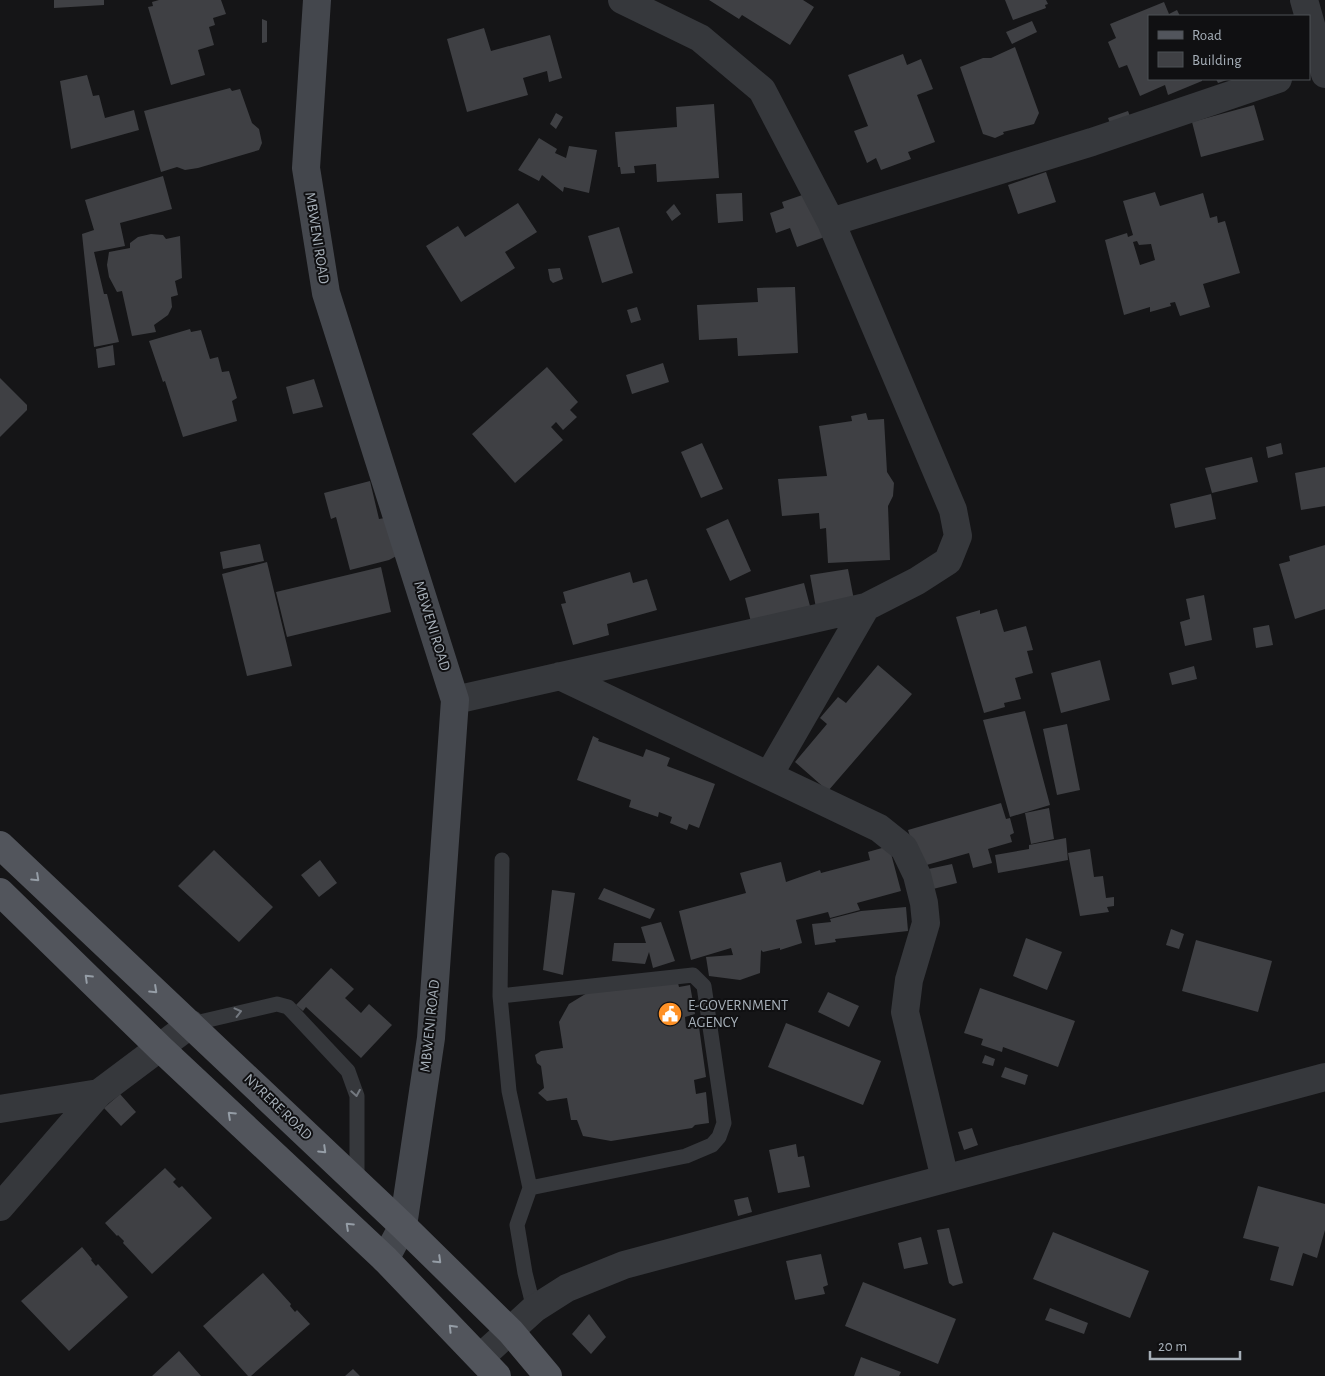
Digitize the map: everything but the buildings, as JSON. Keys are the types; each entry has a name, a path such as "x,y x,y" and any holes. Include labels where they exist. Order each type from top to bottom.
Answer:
{"main road":[{"name":"NYRERE ROAD","path":"0,845 403,1226 511,1332 548,1376"},
{"path":"0,892 160,1048 385,1259 489,1367"}],"street":[{"name":"MBWENI ROAD","path":"317,0 306,168 326,293 455,700 431,1038 403,1226 385,1259"},
{"path":"455,700 866,607 917,581 948,561 958,536 953,510 831,222 762,90 700,38 622,0"},
{"path":"1304,0 1307,15"},
{"path":"1310,28 1319,69"},
{"path":"831,222 1092,142 1275,80"},
{"path":"768,775 866,607"},
{"path":"560,676 879,828 904,848 917,875 926,922 909,980 905,1012 945,1179"},
{"path":"0,1207 99,1093 191,1024"},
{"path":"489,1367 511,1332 534,1309 567,1288 624,1265 1325,1077"},
{"path":"0,1108 99,1093"}],"lane":[{"path":"502,860 500,996 509,1090 530,1188 517,1225 534,1309"},
{"path":"500,996 686,975 693,975 698,978 704,986 724,1123 719,1137 712,1145 686,1156 530,1188"},
{"path":"191,1024 277,1004 288,1007 348,1071 354,1082 357,1096 357,1183"}],"place":[{"name":"E-GOVERNMENT AGENCY","path":"670,1014"}]}
